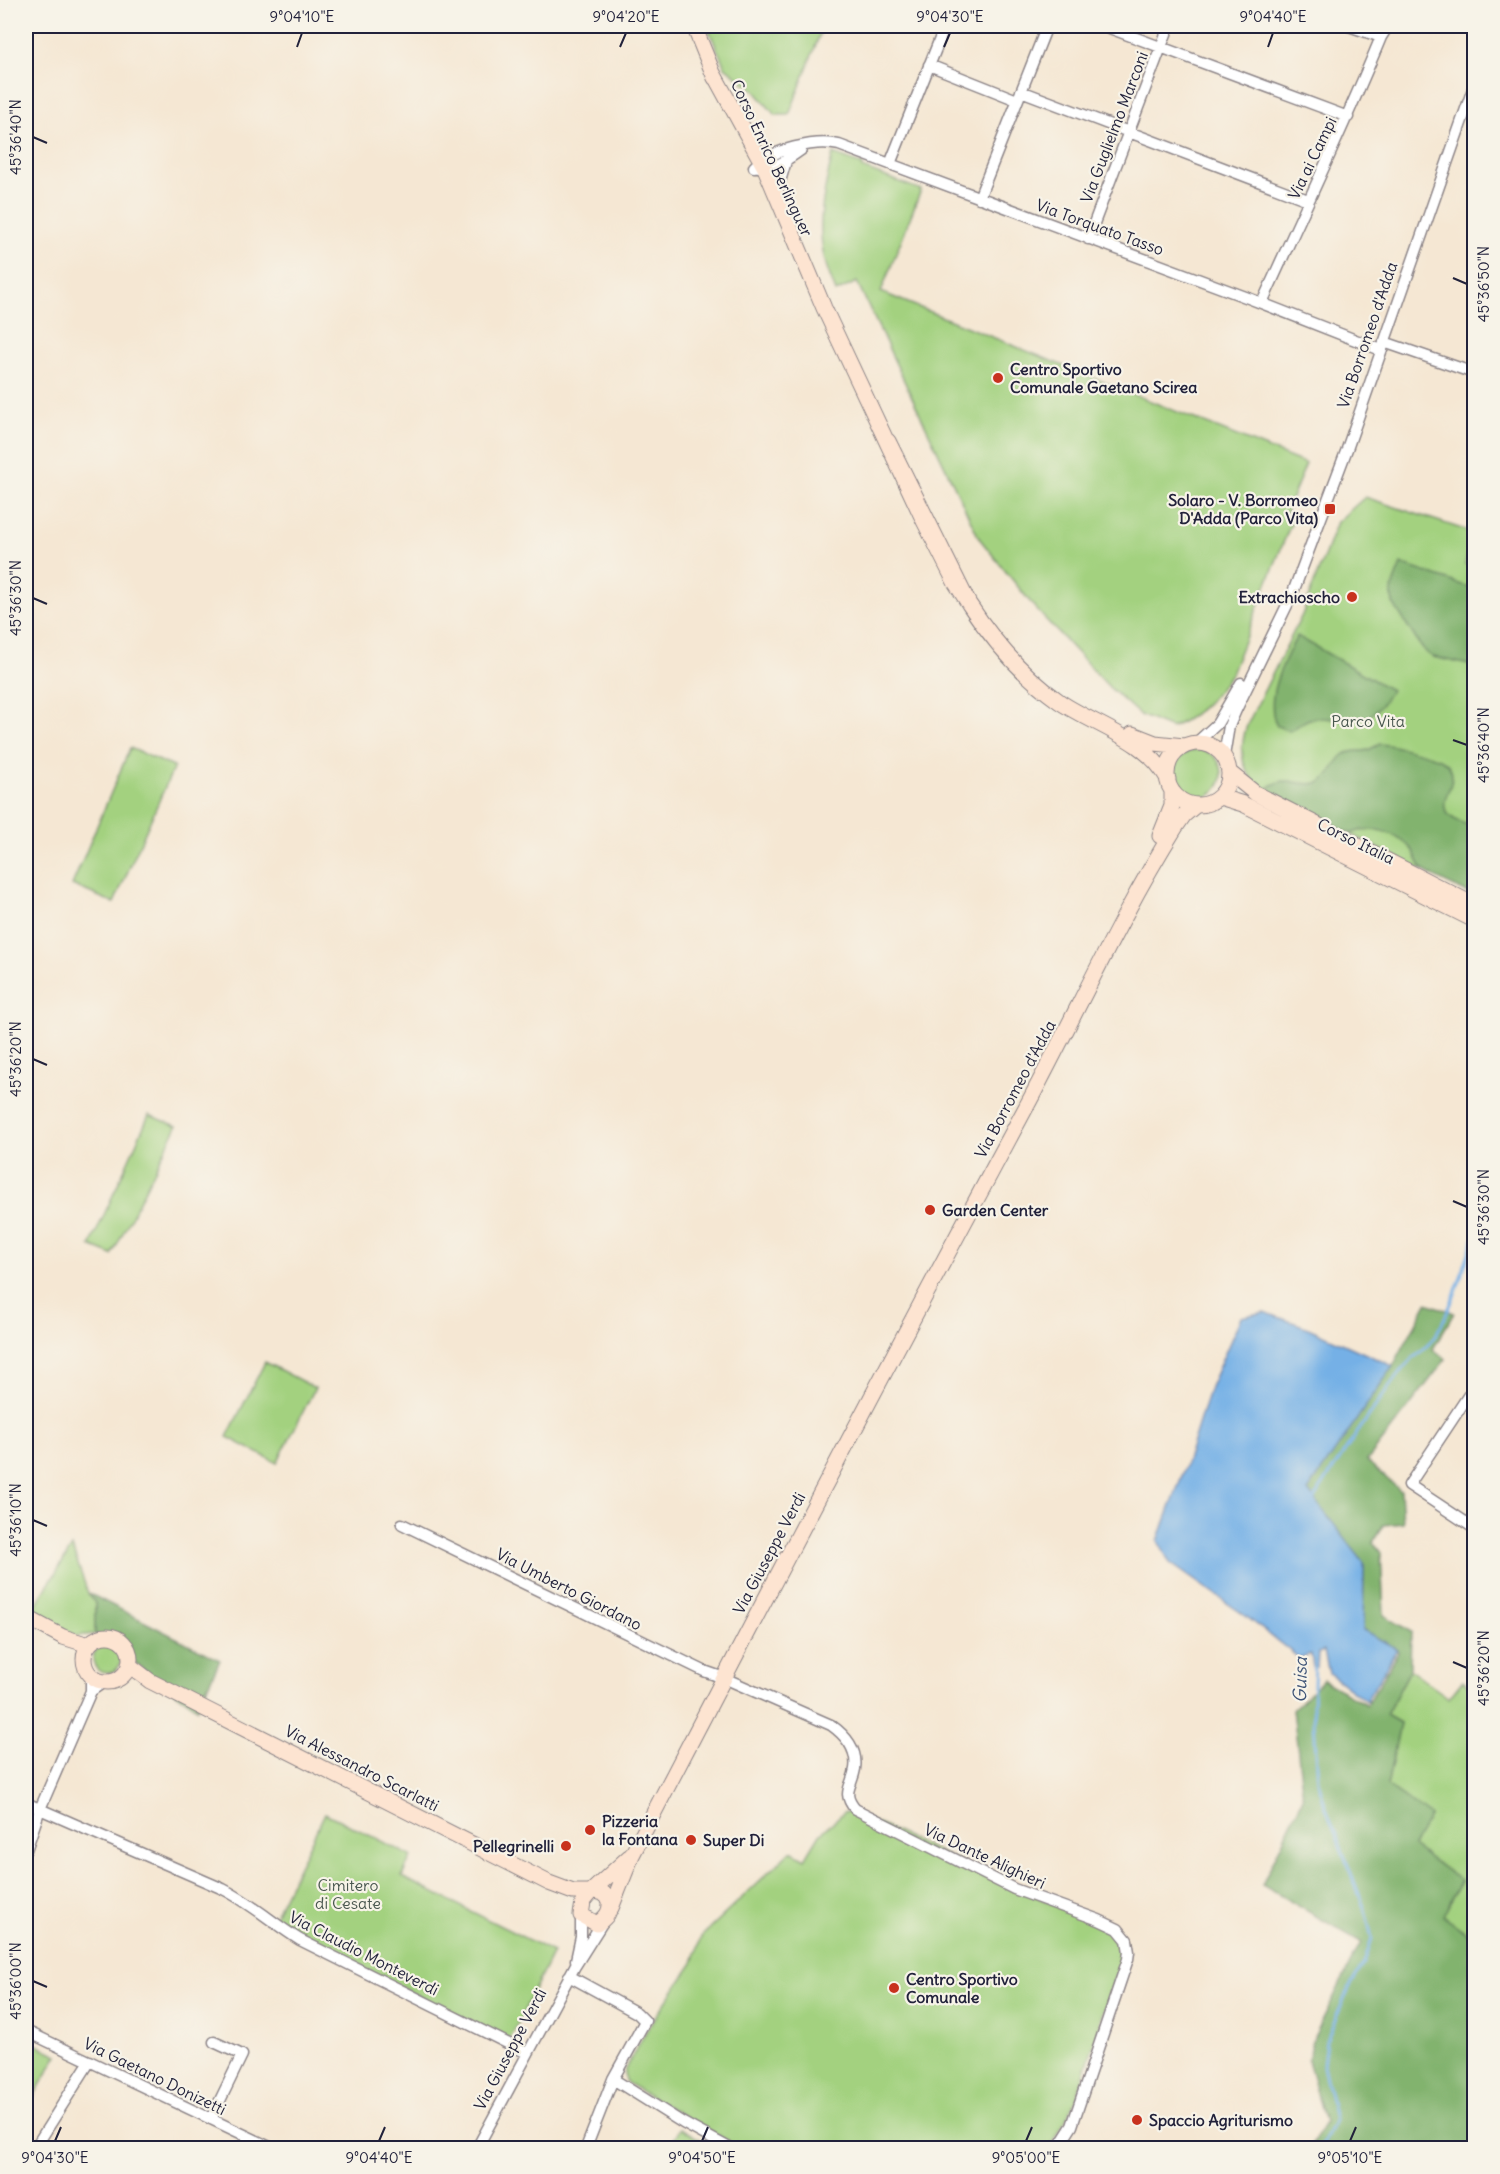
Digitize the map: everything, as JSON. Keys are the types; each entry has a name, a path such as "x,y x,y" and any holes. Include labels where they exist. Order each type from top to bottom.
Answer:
{"street":[{"name":"Corso Enrico Berlinguer","path":"694,26 737,132 763,162 777,215 802,259"},
{"path":"890,164 945,26"},
{"path":"979,198 1047,26"},
{"path":"1104,26 1348,117"},
{"name":"Via Guglielmo Marconi","path":"1088,239 1169,26"},
{"path":"1349,26 1380,37"},
{"name":"Via ai Campi","path":"1262,303 1348,117 1380,37 1388,26"},
{"path":"929,65 1128,132 1308,200"},
{"name":"Corso Enrico Berlinguer","path":"712,71 763,162 802,259 938,550 969,604 997,643 1044,690 1062,703 1143,749 1154,758 1170,785"},
{"name":"Via Borromeo d'Adda","path":"1224,756 1229,726 1292,595 1474,86"},
{"name":"Via Torquato Tasso","path":"763,162 806,146 830,142 1262,303 1382,346 1474,373"},
{"path":"763,162 786,161 806,146"},
{"path":"776,195 786,161"},
{"name":"Via Borromeo d'Adda","path":"1190,745 1222,718 1292,595"},
{"name":"Corso Enrico Berlinguer","path":"1027,674 1069,701 1143,740 1165,746 1190,745"},
{"path":"1190,745 1210,745 1224,756 1230,773 1228,783 1220,797 1213,802 1196,805 1181,800 1170,785 1171,760 1190,745"},
{"name":"Corso Italia","path":"1230,773 1256,794 1474,905"},
{"name":"Via Borromeo d'Adda","path":"939,1268 1041,1080 1119,926 1168,819 1172,806 1170,785"},
{"name":"Corso Italia","path":"1220,797 1243,804 1474,920"},
{"name":"Via Borromeo d'Adda","path":"1119,926 1170,835 1184,815 1196,805"},
{"name":"Via Giuseppe Verdi","path":"477,2148 572,1971 608,1912 632,1855 939,1268"},
{"path":"1474,1387 1409,1485 1474,1528"},
{"name":"Via Umberto Giordano","path":"402,1524 638,1640 724,1678"},
{"path":"26,1617 87,1650"},
{"path":"104,1636 119,1640 129,1653 127,1670 118,1679 98,1679 87,1670 87,1650 104,1636"},
{"name":"Via Alessandro Scarlatti","path":"127,1670 558,1888 573,1892 591,1891"},
{"name":"Via Dante Alighieri","path":"724,1678 831,1725 845,1735 854,1754 855,1769 848,1786 848,1801 855,1809 1014,1889 1100,1920 1118,1929 1127,1940 1130,1952 1092,2069 1072,2126 1058,2148"},
{"path":"26,1850 70,1730 98,1679"},
{"name":"Via Claudio Monteverdi","path":"26,1803 224,1889 300,1940 527,2053"},
{"name":"Via Giuseppe Verdi","path":"591,1891 632,1855"},
{"name":"Via Alessandro Scarlatti","path":"558,1888 581,1914"},
{"path":"591,1891 603,1893 610,1899 608,1912 597,1924 581,1914 583,1902 591,1891"},
{"name":"Via Giuseppe Verdi","path":"572,1971 581,1937 581,1914"},
{"path":"572,1971 637,2013 645,2021 613,2079 586,2148"},
{"name":"Via Gaetano Donizetti","path":"26,2031 272,2148"},
{"path":"211,2119 242,2055 214,2042"},
{"path":"35,2148 90,2061"},
{"path":"613,2079 683,2123 729,2148"}],"green space":[{"path":"707,26 823,26 789,115 775,115 754,90 725,67"},
{"name":"Centro Sportivo Comunale Gaetano Scirea","path":"833,154 863,165 862,168 921,190 881,292 1306,464 1284,517 1292,521 1231,674 1205,705 1181,723 1171,728 1140,715 1110,688 1035,608 979,538 857,282 836,292 830,277 821,240 821,215"},
{"name":"Parco Vita","path":"1365,497 1474,533 1465,564 1474,568 1474,896 1264,791 1250,776 1243,761 1244,735 1247,725 1302,615 1337,522"},
{"path":"1401,564 1474,589 1474,666 1433,657 1419,644 1393,603 1392,588"},
{"path":"1297,636 1391,690 1380,707 1374,713 1361,719 1313,718 1289,731 1277,726 1272,704 1274,692 1281,668"},
{"path":"1380,744 1431,756 1445,762 1450,767 1452,780 1444,804 1449,815 1474,827 1474,896 1425,871 1407,844 1392,835 1376,830 1351,834 1264,791 1280,782 1309,784 1322,781 1345,754 1368,750"},
{"path":"130,748 174,767 114,903 72,885"},
{"path":"1198,750 1215,757 1222,774 1215,791 1198,798 1181,791 1174,774 1181,757"},
{"path":"149,1115 177,1126 112,1255 90,1246"},
{"path":"1427,1303 1454,1313 1433,1349 1446,1359 1367,1461 1401,1491 1403,1523 1383,1525 1373,1542 1381,1553 1384,1615 1411,1632 1410,1670 1386,1715 1400,1723 1387,1786 1430,1816 1413,1846 1461,1881 1443,1916 1474,1938 1474,2148 1310,2148 1325,2123 1308,2060 1314,2037 1361,1942 1262,1885 1303,1798 1293,1709 1323,1680 1367,1705 1398,1652 1397,1649 1363,1630 1364,1563 1307,1491 1393,1366"},
{"path":"265,1362 315,1388 277,1463 227,1437"},
{"path":"72,1547 88,1593 95,1603 95,1634 76,1636 30,1614"},
{"path":"88,1593 220,1660 197,1708 95,1634 95,1603"},
{"path":"107,1645 117,1649 121,1659 117,1669 107,1673 97,1669 93,1659 97,1649"},
{"path":"1410,1670 1449,1698 1462,1681 1474,1691 1474,1938 1443,1916 1461,1881 1412,1846 1430,1816 1387,1786 1400,1723 1386,1715"},
{"name":"Centro Sportivo Comunale","path":"844,1812 852,1812 1114,1932 1123,1943 1121,1958 1075,2103 1050,2148 740,2148 627,2083 624,2075 625,2069 648,2028 693,1963 701,1937 791,1851 805,1859 820,1834"},
{"name":"Cimitero di Cesate","path":"325,1813 411,1856 402,1877 553,1952 509,2041 343,1959 345,1955 273,1919"},
{"path":"26,2040 58,2055 26,2109"},
{"path":"680,2128 713,2147 717,2148 669,2148"}],"water":[{"path":"1264,1312 1306,1327 1393,1366 1308,1491 1364,1563 1363,1630 1397,1649 1366,1701 1329,1673 1324,1651 1318,1653 1317,1667 1313,1667 1311,1654 1299,1658 1247,1617 1170,1563 1158,1541 1184,1470 1210,1387 1241,1317"}],"waterway":[{"name":"Guisa","path":"1312,1502 1400,1372 1435,1336 1462,1275 1474,1238"},
{"name":"Guisa","path":"1315,1663 1313,1707 1318,1781 1325,1806 1365,1910 1372,1938 1364,1963 1349,1988 1326,2041 1323,2065 1335,2120 1321,2148"}],"place":[{"name":"Centro Sportivo Comunale Gaetano Scirea","path":"998,378"},
{"name":"Solaro - V. Borromeo D'Adda (Parco Vita)","path":"1330,509"},
{"name":"Extrachioscho","path":"1352,597"},
{"name":"Garden Center","path":"930,1210"},
{"name":"Pizzeria la Fontana","path":"590,1830"},
{"name":"Super Di","path":"691,1840"},
{"name":"Pellegrinelli","path":"566,1846"},
{"name":"Centro Sportivo Comunale","path":"894,1988"},
{"name":"Spaccio Agriturismo","path":"1137,2120"}]}
